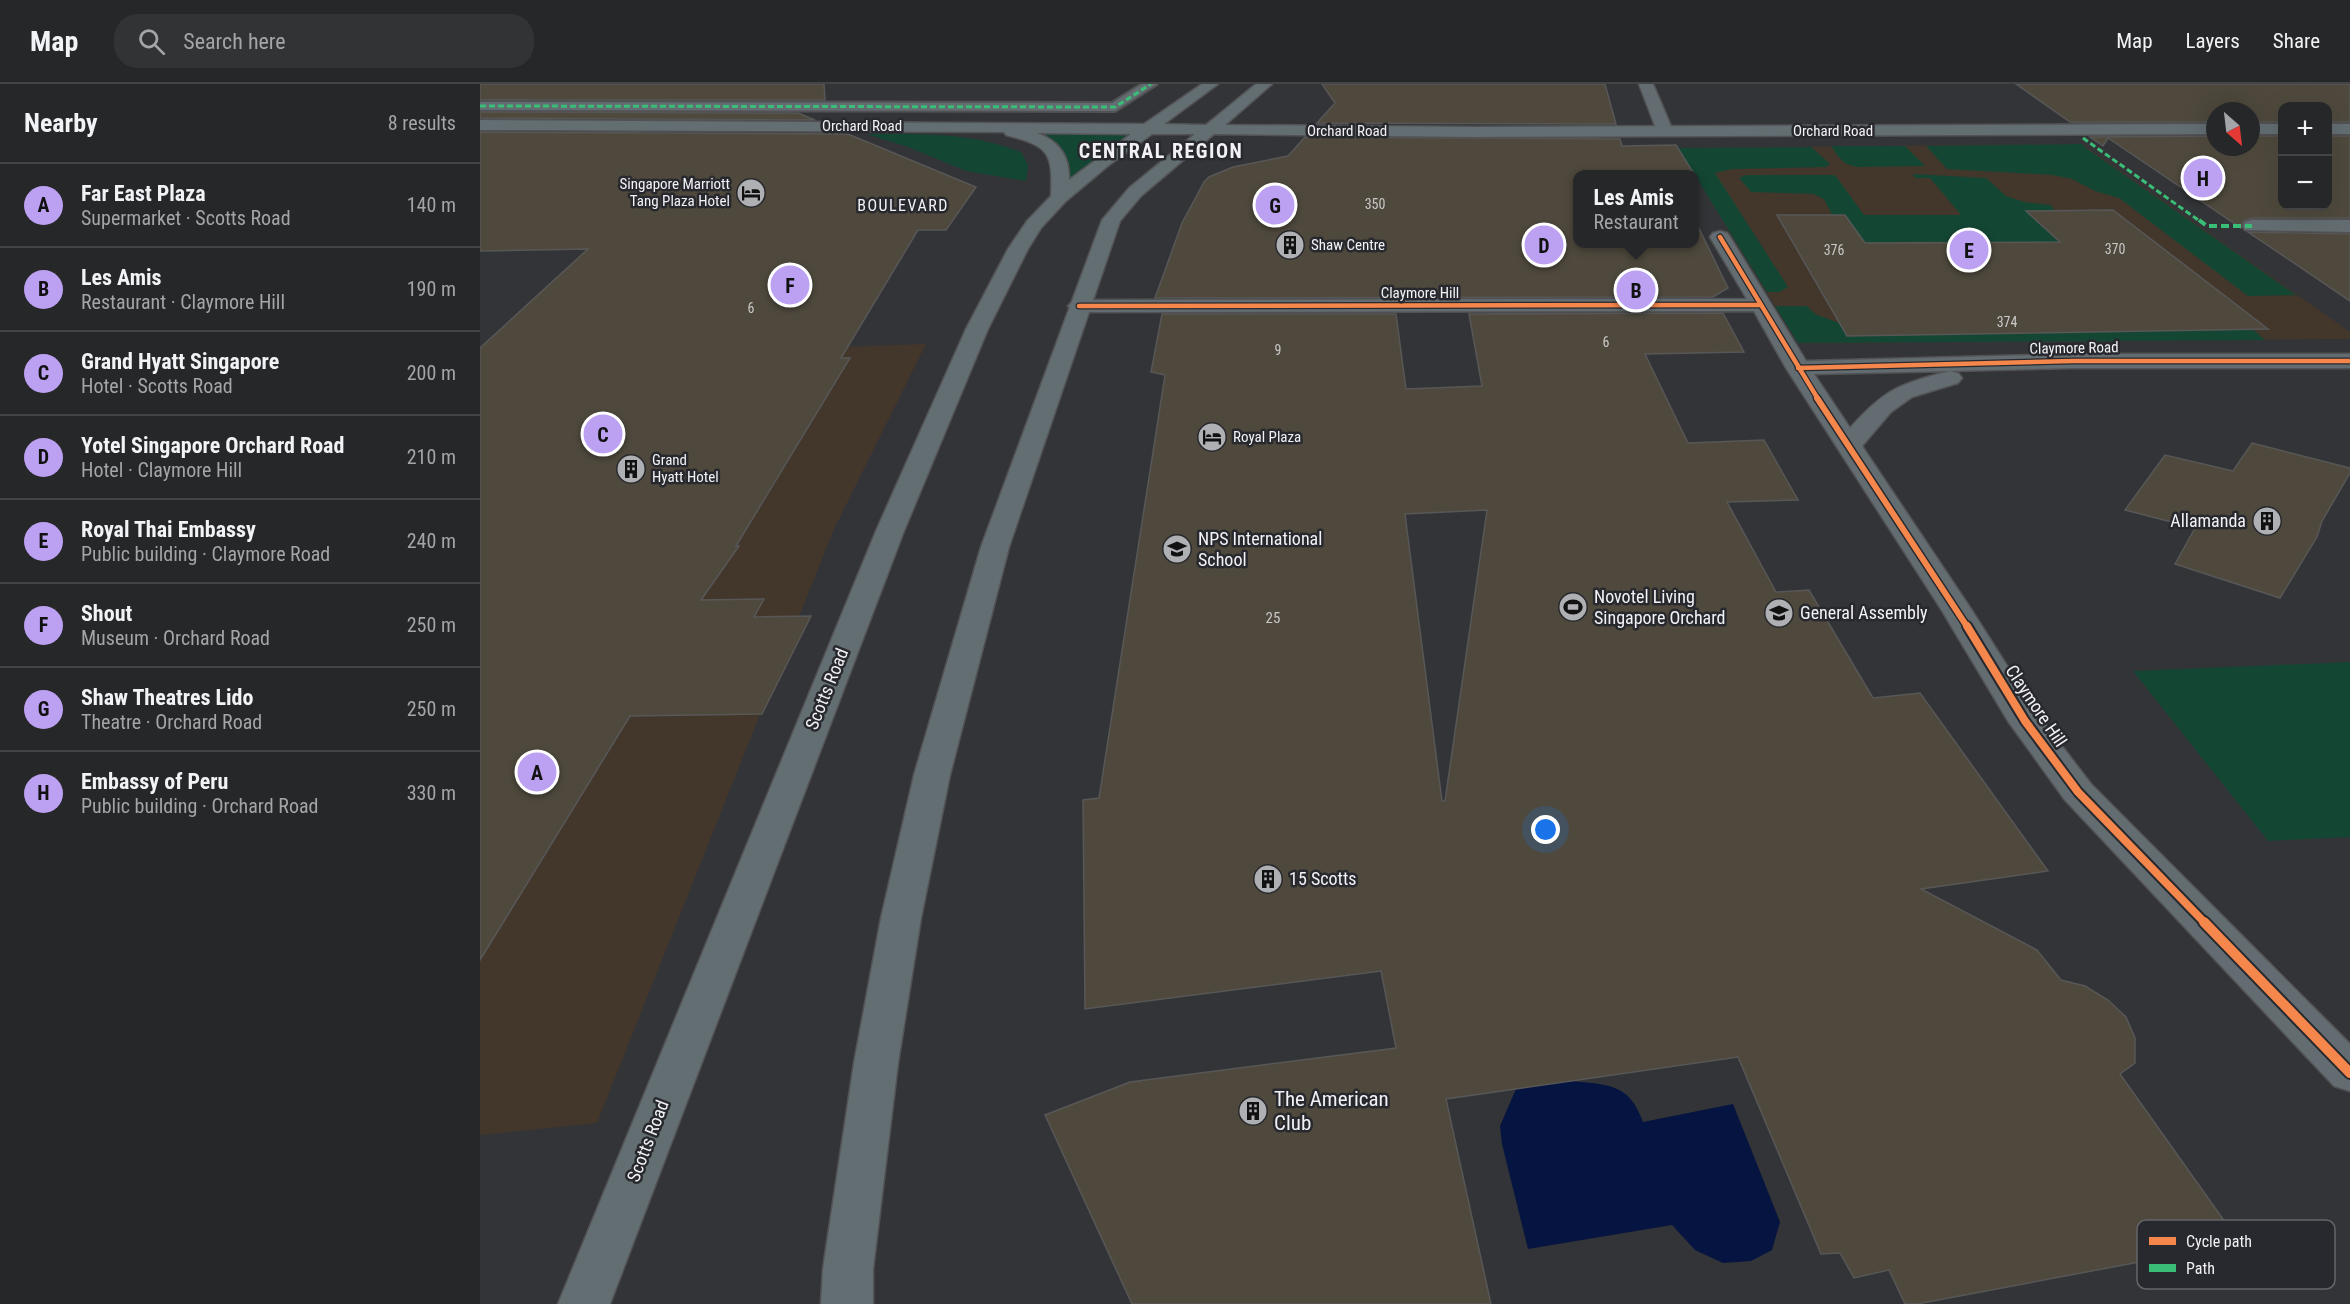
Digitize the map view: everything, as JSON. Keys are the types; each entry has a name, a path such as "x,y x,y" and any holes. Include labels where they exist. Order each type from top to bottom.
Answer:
{"main road":[{"name":"Scotts Road","path":"584,1304 890,531 977,329 1007,270 1024,239 1060,197 1103,161 1211,84"},
{"path":"847,1304 848,1269 876,1064 902,918 925,803 995,547 1111,220 1135,192 1265,84"},
{"name":"Orchard Road","path":"480,126 1665,130 2206,129"},
{"path":"963,126 1018,133 1038,138 1048,144 1060,164 1060,197"},
{"path":"2260,129 2278,129"},
{"path":"2332,129 2350,129"}],"street":[{"path":"480,105 1115,107 1151,84"},
{"path":"1646,84 1665,130"},
{"path":"2252,226 2350,226"},
{"name":"Claymore Hill","path":"1720,237 1802,375 1956,609 2025,721 2078,792 2350,1073"},
{"name":"Claymore Hill","path":"1080,306 1761,304"},
{"name":"Claymore Road","path":"1802,375 2073,361 2350,361"},
{"name":"Claymore Road","path":"1802,375 1950,378 2350,372"},
{"path":"1848,446 1882,407 1904,392 1950,378"}],"shaded area":[{"path":"2082,144 2350,332 2350,339 1798,343 1699,182 1699,170 1692,170 1678,148"},
{"path":"926,344 834,529 597,1123 480,1135 480,360"}],"green space":[{"path":"1151,128 1060,197 1055,153 1019,133"},
{"path":"867,134 945,136 1002,145 1021,152 1028,165 1026,181 966,171 908,147"},
{"path":"2082,144 2296,295 2248,296 2119,198 2095,191 2072,179 2052,175 1947,169 1926,146"},
{"path":"1831,146 1905,146 1925,166 1853,166 1842,160"},
{"path":"1811,147 1830,164 1826,167 1732,169 1715,173 1788,287 1779,292 1767,292 1699,182 1699,170 1692,170 1678,148"},
{"path":"1913,174 1986,178 2006,196 2024,202 2051,205 2055,211 2027,212 2060,242 1865,243 1832,215 1824,199 1813,194 1751,192 1739,178 1746,175 1835,175 1864,215 1961,215 1930,178 1915,178"},
{"path":"1775,306 1807,306 1815,314 1852,328 2249,326 2265,340 1798,343"},
{"path":"2350,662 2350,837 2268,841 2133,671"}],"water":[{"path":"1572,1081 1616,1088 1631,1100 1643,1122 1733,1104 1780,1222 1772,1250 1751,1261 1723,1263 1695,1250 1672,1225 1528,1249 1502,1144 1500,1126 1516,1089"}],"building":[{"path":"480,84 824,84 825,100 480,100"},
{"path":"1322,84 1605,84 1616,124 1317,123 1335,103"},
{"path":"2016,84 2350,84 2350,122 2332,122 2332,102 2278,102 2278,122 2260,122 2260,102 2206,102 2206,122 2070,122"},
{"path":"480,112 798,113 815,120 480,118"},
{"path":"480,132 848,134 976,187 946,230 918,230 841,358 850,358 736,546 739,546 701,600 764,599 754,617 811,616 762,714 630,716 480,960 480,348 588,249 480,251"},
{"path":"2206,136 2206,156 2260,156 2260,136 2278,136 2278,210 2332,210 2332,136 2350,136 2350,218 2252,218 2243,221 2241,228 2108,138 2103,146 2090,137"},
{"path":"1305,137 1620,139 1622,146 1676,145 1692,170 1573,170 1573,248 1699,248 1699,228 1728,288 1713,297 1155,298 1182,223 1204,182 1209,177 1233,167 1288,156"},
{"path":"2113,210 2268,329 1847,336 1777,215 1845,215 1865,243 2060,242 2026,211"},
{"path":"2248,232 2350,234 2350,301"},
{"path":"1723,313 1744,352 1645,354 1688,443 1764,440 1798,500 1727,502 1776,592 1809,590 1873,698 1920,693 2048,871 1921,889 2037,950 2061,980 2085,986 2108,1000 2126,1017 2135,1038 2135,1063 2120,1074 2224,1220 2137,1220 2137,1262 1917,1304 1905,1304 1889,1270 1854,1278 1840,1253 1821,1254 1738,1057 1446,1099 1491,1304 1132,1304 1045,1115 1130,1082 1396,1048 1381,971 1085,1009 1083,800 1099,798 1165,375 1151,372 1162,314 1396,314 1406,389 1482,386 1469,314","holes":["1487,510 1445,801 1442,801 1405,514"]},
{"name":"Allamanda","path":"2252,443 2350,468 2350,473 2322,521 2317,537 2280,598 2175,564 2195,528 2125,510 2165,455 2233,471"}],"marked path":[{"path":"480,106 1115,107 1151,84"},
{"path":"2083,138 2207,226 2252,226"}],"cycle path":[{"path":"1720,237 1814,393 1956,609 2025,721 2078,792 2350,1073"},
{"path":"1079,306 1761,305"},
{"path":"1798,368 2073,361 2350,361"}],"place":[{"name":"Embassy of Peru","path":"2203,178"},
{"name":"Singapore Marriott Tang Plaza Hotel","path":"751,193"},
{"name":"Shaw Theatres Lido","path":"1275,205"},
{"name":"Shaw Centre","path":"1290,245"},
{"name":"Yotel Singapore Orchard Road","path":"1544,245"},
{"name":"Royal Thai Embassy","path":"1969,250"},
{"name":"Shout","path":"790,285"},
{"name":"Les Amis","path":"1636,290"},
{"name":"Grand Hyatt Singapore","path":"603,434"},
{"name":"Royal Plaza","path":"1212,437"},
{"name":"Grand Hyatt Hotel","path":"631,469"},
{"name":"Allamanda","path":"2267,521"},
{"name":"NPS International School","path":"1177,549"},
{"name":"Novotel Living Singapore Orchard","path":"1573,607"},
{"name":"General Assembly","path":"1779,613"},
{"name":"Far East Plaza","path":"537,772"},
{"name":"15 Scotts","path":"1268,879"},
{"name":"The American Club","path":"1253,1111"}],"district":[{"name":"CENTRAL REGION","path":"1161,151"},
{"name":"BOULEVARD","path":"903,205"}]}
